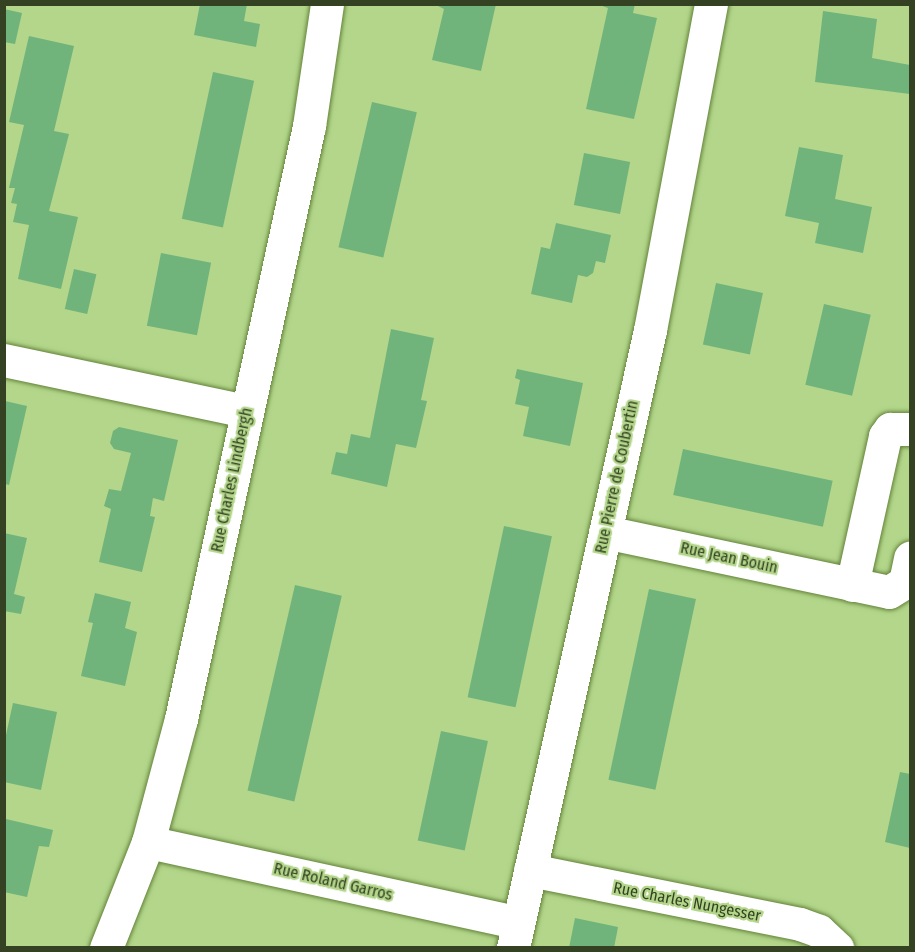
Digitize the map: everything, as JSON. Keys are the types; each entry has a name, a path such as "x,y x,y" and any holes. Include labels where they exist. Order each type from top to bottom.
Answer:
{"street":[{"name":"Rue Charles Lindbergh","path":"106,948 148,842 181,719 309,126 327,4"},
{"name":"Rue Pierre de Coubertin","path":"516,935 680,182 711,4"},
{"path":"4,360 247,411"},
{"path":"852,585 885,436 890,429 910,429"},
{"name":"Rue Jean Bouin","path":"605,532 889,592 899,589 905,582 910,558"},
{"name":"Rue Roland Garros","path":"148,842 516,935"},
{"name":"Rue Charles Nungesser","path":"530,870 800,924 819,931 837,948"}],"building":[{"path":"200,4 247,4 244,21 260,24 256,47 194,35"},
{"path":"434,4 496,4 481,71 432,60 444,9"},
{"path":"597,4 635,4 633,13 657,18 634,119 586,109 608,8"},
{"path":"4,9 22,13 15,44 4,42"},
{"path":"823,11 877,19 872,58 910,65 910,94 815,82"},
{"path":"29,36 74,46 54,131 69,134 49,211 78,217 61,289 18,279 29,225 13,222 17,204 11,203 15,188 9,188 24,125 9,122"},
{"path":"213,72 254,81 223,227 182,219"},
{"path":"372,102 417,112 383,258 338,247"},
{"path":"799,147 843,155 835,199 872,207 863,253 815,243 819,223 785,216"},
{"path":"584,153 630,162 620,214 574,205"},
{"path":"556,223 611,235 605,263 596,261 593,273 587,277 578,275 572,303 531,294 541,247 550,249"},
{"path":"161,253 211,263 197,335 147,326"},
{"path":"74,269 96,274 87,314 65,309"},
{"path":"716,283 763,293 750,355 703,345"},
{"path":"824,304 871,315 852,396 805,385"},
{"path":"391,329 434,338 421,400 427,401 416,448 396,444 387,487 331,474 336,452 347,454 351,434 370,438"},
{"path":"517,369 583,383 570,446 523,436 529,407 515,404 520,380 515,378"},
{"path":"5,401 27,406 9,485 5,484"},
{"path":"119,427 178,440 164,501 153,498 150,516 155,517 142,572 99,562 111,509 104,506 109,489 121,491 131,453 114,449 110,443 113,431"},
{"path":"683,449 833,481 823,527 673,495"},
{"path":"504,526 552,536 516,707 468,697"},
{"path":"4,533 27,538 14,594 25,597 21,614 4,611"},
{"path":"295,585 342,596 294,801 248,791"},
{"path":"649,589 696,599 655,790 608,780"},
{"path":"95,593 131,602 125,628 137,632 125,686 81,676 93,623 88,622"},
{"path":"13,703 57,712 41,790 4,782 4,744"},
{"path":"441,731 488,741 465,851 418,841"},
{"path":"900,772 910,774 910,848 885,842"},
{"path":"6,819 53,830 49,847 39,846 27,897 4,892"},
{"path":"575,918 618,927 614,948 569,948"}]}
